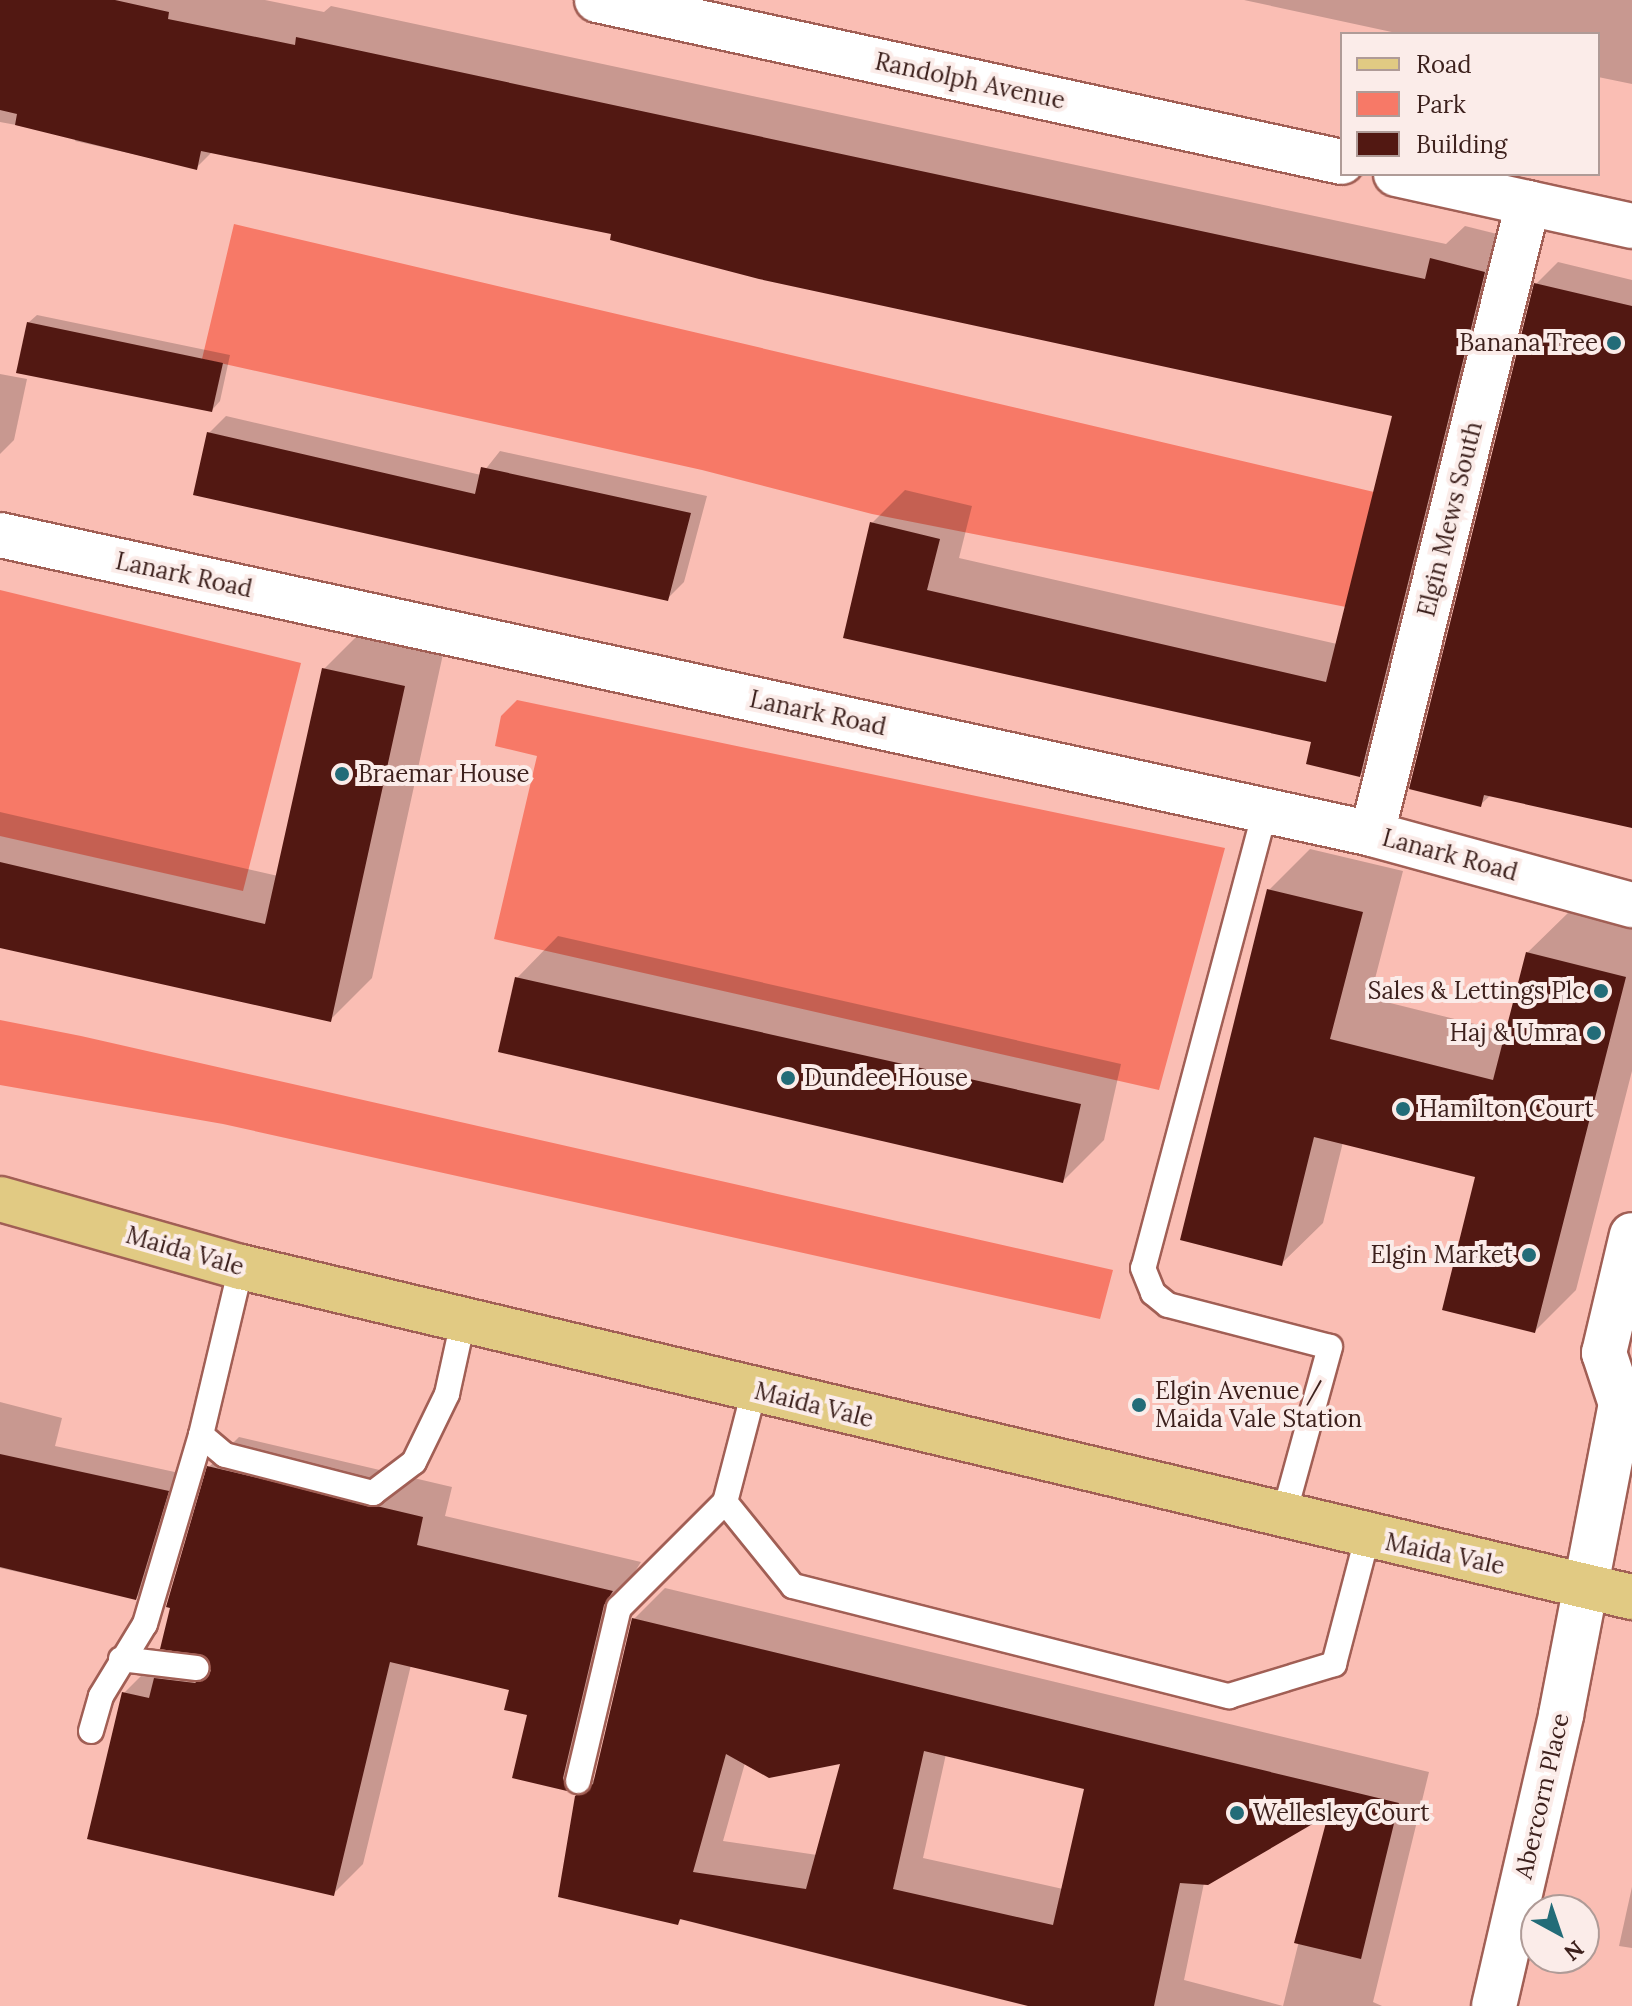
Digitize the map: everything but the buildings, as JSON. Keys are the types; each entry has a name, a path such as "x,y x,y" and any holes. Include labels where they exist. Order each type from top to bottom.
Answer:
{"main road":[{"name":"Maida Vale","path":"0,1199 241,1267 1367,1538 1632,1597"}],"street":[{"name":"Randolph Avenue","path":"597,0 1340,162"},
{"path":"1405,176 1632,226"},
{"name":"Elgin Mews South","path":"1372,834 1528,203"},
{"name":"Lanark Road","path":"0,535 1372,834 1632,905"},
{"path":"1626,1400 1604,1353 1632,1235"},
{"name":"Abercorn Place","path":"1494,2006 1561,1715 1584,1586 1626,1400"}],"lane":[{"path":"1265,811 1143,1268 1153,1293 1168,1305 1330,1347 1283,1518"},
{"path":"91,1731 101,1696 145,1624 201,1435 241,1267"},
{"path":"201,1435 225,1455 373,1493 414,1462 447,1394 463,1321"},
{"path":"578,1781 619,1608 725,1502 754,1391"},
{"path":"725,1502 793,1586 1229,1696 1334,1664 1367,1538"},
{"path":"121,1659 196,1668"}],"green space":[{"path":"234,224 1374,492 1346,607 872,514 702,470 202,359"},
{"path":"0,590 301,663 243,891 0,836"},
{"path":"517,700 1225,848 1159,1090 494,939 537,756 495,746 501,716"},
{"path":"0,1020 1113,1270 1100,1319 223,1124 0,1085"}],"place":[{"name":"Banana Tree","path":"1614,343"},
{"name":"Braemar House","path":"342,774"},
{"name":"Sales & Lettings Plc","path":"1601,991"},
{"name":"Haj & Umra","path":"1594,1033"},
{"name":"Dundee House","path":"788,1078"},
{"name":"Hamilton Court","path":"1403,1109"},
{"name":"Elgin Market","path":"1529,1255"},
{"name":"Elgin Avenue / Maida Vale Station","path":"1139,1405"},
{"name":"Wellesley Court","path":"1237,1813"}]}
